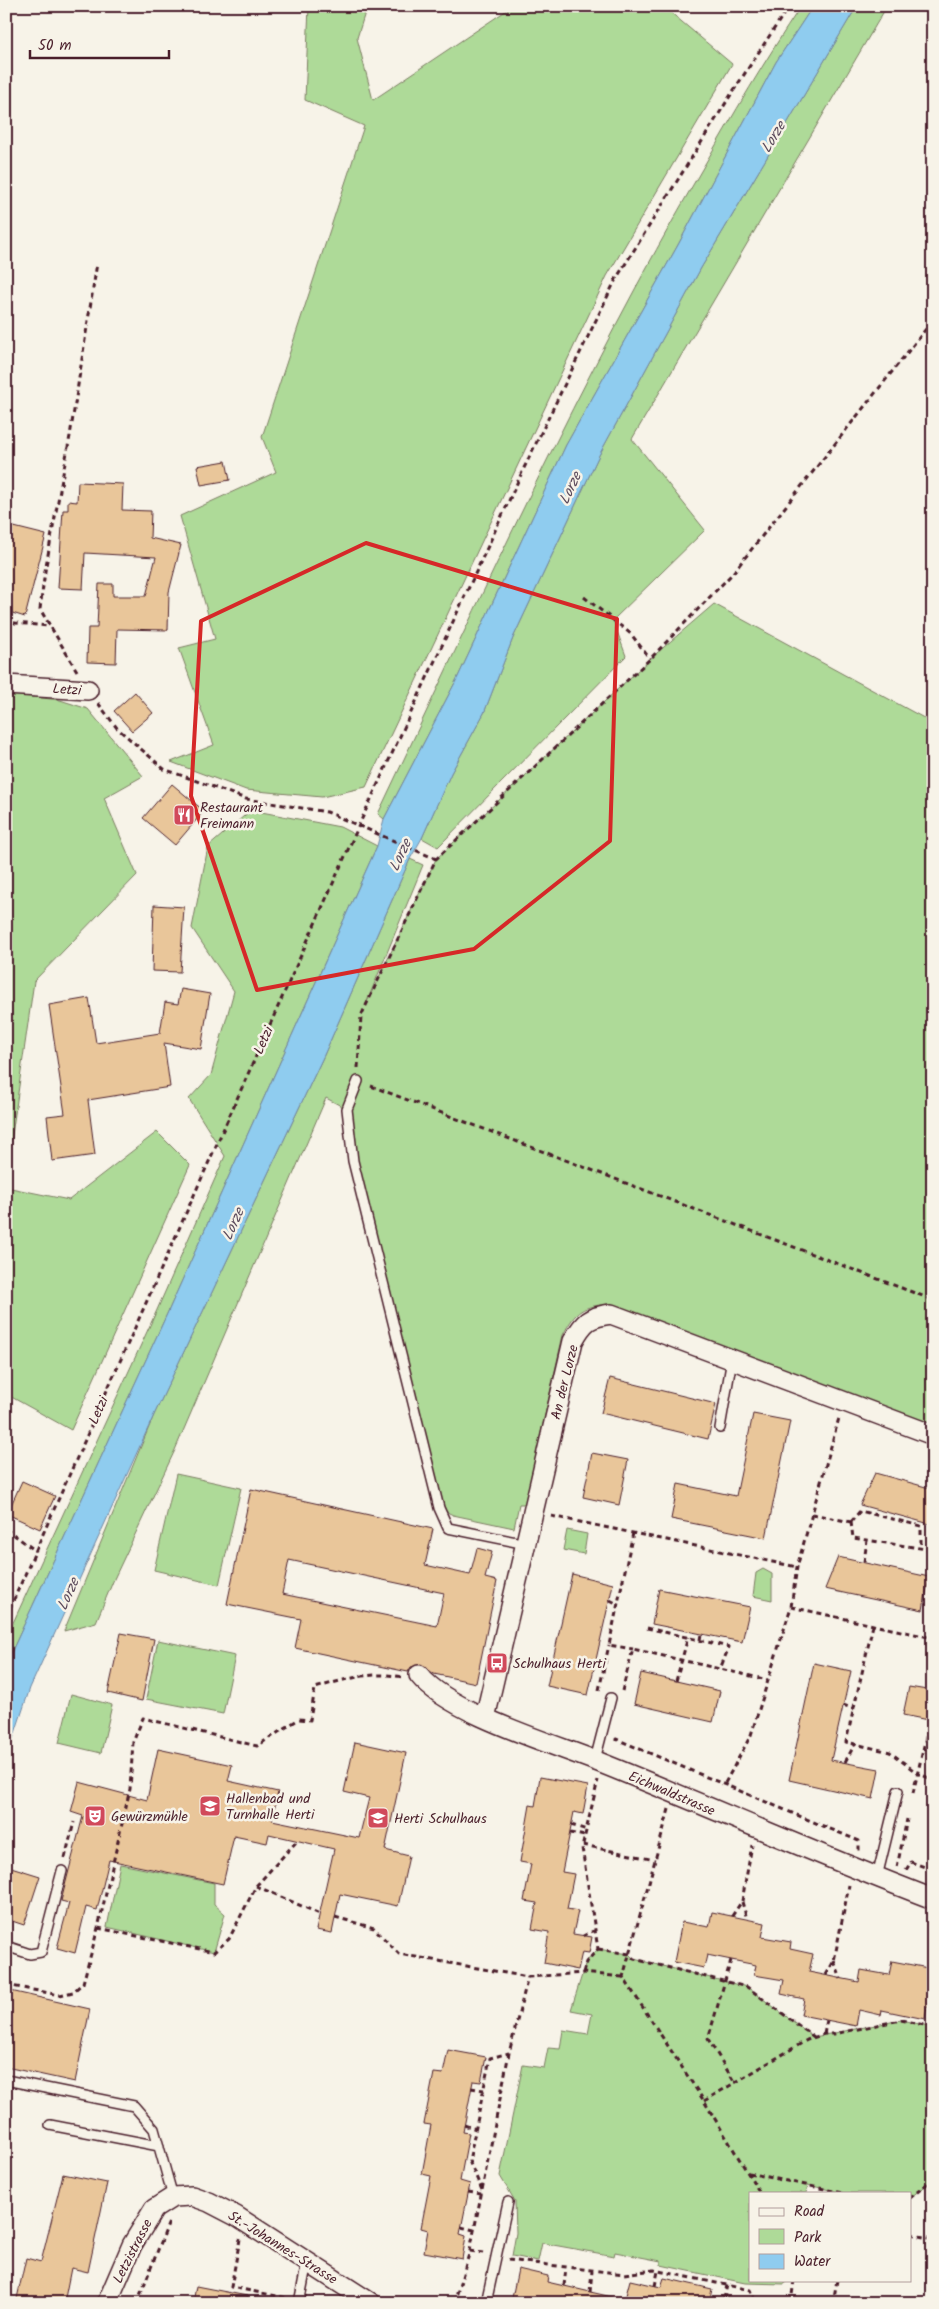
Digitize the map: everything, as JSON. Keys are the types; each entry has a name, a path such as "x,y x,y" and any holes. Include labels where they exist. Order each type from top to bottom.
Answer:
{"street":[{"name":"Letzi","path":"6,685 88,690"},
{"name":"An der Lorze","path":"485,1718 574,1341 581,1326 594,1316 612,1314 933,1435"},
{"name":"Eichwaldstrasse","path":"422,1678 443,1695 485,1718 601,1766 879,1871 933,1899"},
{"name":"Letzistrasse","path":"107,2303 132,2245 154,2209 182,2196"},
{"name":"St.-Johannes-Strasse","path":"182,2196 210,2202 236,2216 372,2303"}],"lane":[{"path":"358,1081 347,1109 353,1161 439,1508 448,1528 526,1544"},
{"path":"720,1428 732,1359"},
{"path":"601,1766 611,1698"},
{"path":"879,1871 898,1791"},
{"path":"6,1946 30,1954 41,1952 62,1871"},
{"path":"6,2080 134,2106 154,2130 159,2146 182,2196"},
{"path":"50,2125 159,2146"},
{"path":"486,2303 508,2202"},
{"path":"299,2302 307,2262"}],"path":[{"path":"436,859 359,825 524,468 616,279 726,101 789,6"},
{"path":"88,690 40,609 97,263"},
{"path":"933,320 732,574 650,659 436,859 361,1016 358,1081 933,1300"},
{"path":"584,597 631,634 650,659"},
{"path":"6,618 15,623 50,626"},
{"name":"Letzi","path":"6,1617 359,825 327,812 246,799 164,769 117,728 88,690"},
{"path":"725,1784 751,1735 791,1607 797,1567 844,1400"},
{"path":"921,1548 921,1526 860,1511 851,1522 854,1538 933,1550"},
{"path":"533,1513 797,1567"},
{"path":"812,1514 851,1522"},
{"path":"892,1519 894,1514"},
{"path":"6,1529 36,1551"},
{"path":"633,1533 609,1645 768,1680"},
{"path":"864,1562 867,1540"},
{"path":"610,1600 618,1604"},
{"path":"791,1607 933,1638"},
{"path":"873,1625 846,1742 890,1752 917,1773 932,1779"},
{"path":"647,1628 729,1647 720,1669"},
{"path":"700,1640 701,1634"},
{"path":"676,1681 688,1637"},
{"path":"621,1696 633,1649"},
{"path":"596,1663 605,1665"},
{"path":"6,1985 44,1994 60,1995 73,1992 83,1983 98,1928 130,1789 133,1742 143,1718 257,1746 300,1720 310,1720 316,1688 352,1678 383,1673 422,1678"},
{"path":"843,1705 854,1709"},
{"path":"911,1799 930,1720"},
{"path":"598,1949 583,1845 601,1766 616,1739 859,1841 858,1855 879,1871 896,1870 904,1873 911,1862 933,1870"},
{"path":"845,1762 855,1744"},
{"path":"923,1750 933,1749"},
{"path":"671,1802 623,1977 704,2101 759,2192"},
{"path":"896,1870 908,1817"},
{"path":"62,1871 74,1822"},
{"path":"571,1825 587,1830"},
{"path":"570,1833 585,1836"},
{"path":"732,1916 742,1901 753,1837"},
{"path":"98,1928 214,1952 230,1939 256,1886 296,1841"},
{"path":"583,1845 655,1860"},
{"path":"826,1976 834,1961 850,1876"},
{"path":"256,1886 320,1914"},
{"path":"742,1901 747,1919"},
{"path":"335,1917 374,1928 399,1954 528,1977 583,1973 623,1977"},
{"path":"583,1936 595,1930"},
{"path":"598,1949 628,1954 634,1959 747,1987 814,2037"},
{"path":"583,1973 586,1962 598,1949"},
{"path":"730,1960 708,2039 735,2083"},
{"path":"834,1961 841,1979"},
{"path":"454,2303 470,2251 509,2053 528,1977"},
{"path":"824,2034 827,2020"},
{"path":"704,2101 814,2037 901,2020 933,2027"},
{"path":"482,2192 469,2161 490,2058 509,2053"},
{"path":"471,2088 484,2090"},
{"path":"464,2125 476,2128"},
{"path":"748,2173 838,2192"},
{"path":"912,2196 933,2179"},
{"path":"468,2192 482,2192"},
{"path":"138,2303 171,2219"},
{"path":"461,2228 474,2230"},
{"path":"912,2234 933,2239"},
{"path":"240,2239 230,2286 299,2302"},
{"path":"470,2251 486,2254"},
{"path":"504,2259 624,2274 658,2271 750,2290 756,2303"},
{"path":"564,2286 566,2268"},
{"path":"590,2292 592,2271"},
{"path":"655,2286 658,2271"},
{"path":"791,2303 794,2282"},
{"path":"833,2303 837,2282"},
{"path":"724,2299 727,2285"}],"highlighted area":[{"path":"366,543 617,619 610,841 474,949 257,990 191,796 201,621"}],"green space":[{"path":"309,6 367,6 357,38 373,100 513,6 663,6 732,64 607,276 366,787 322,797 246,790 171,762 214,745 179,648 215,639 180,516 276,472 262,437 364,126 305,100"},
{"path":"801,6 813,6 776,62 678,245 566,445 458,677 384,819 378,814 533,489 614,329 701,171"},
{"path":"857,6 887,6 632,439 705,530 613,620 626,656 438,847 422,838 451,773 484,713 513,638 598,457 701,268"},
{"path":"714,604 933,723 933,1427 611,1304 593,1306 586,1308 576,1315 563,1335 525,1504 519,1504 514,1528 453,1515 439,1508 353,1161 347,1109 326,1098 175,1450 114,1579 96,1622 64,1631 154,1415 324,1055 410,859 423,865 366,1004 436,859 650,659"},
{"path":"6,694 60,700 88,709 143,776 104,798 137,875 34,981 6,1177"},
{"path":"251,810 340,827 377,846 167,1314 6,1664 6,1638 157,1310 225,1156 189,1099 211,1075 234,991 192,928 208,847"},
{"path":"157,1132 190,1165 71,1430 6,1394 6,1187 69,1200"},
{"path":"176,1474 241,1488 219,1585 154,1570"},
{"path":"567,1530 587,1534 584,1554 563,1550"},
{"path":"763,1569 772,1574 772,1600 753,1596 756,1573"},
{"path":"158,1640 235,1656 223,1714 146,1699"},
{"path":"71,1694 112,1705 101,1753 59,1743"},
{"path":"120,1864 214,1883 214,1904 225,1914 214,1952 107,1927"},
{"path":"598,1949 629,1954 634,1959 747,1987 814,2037 901,2020 933,2027 933,2179 912,2196 912,2192 839,2192 808,2185 806,2192 749,2192 749,2282 786,2282 785,2284 745,2283 661,2265 661,2261 615,2252 614,2256 542,2243 538,2261 512,2256 516,2233 515,2201 500,2176 523,2065 544,2068 548,2048 560,2049 563,2030 588,2034 592,2014 571,2010 586,1962"}],"water":[{"name":"Lorze","path":"813,6 857,6 701,268 598,457 513,638 484,713 451,773 422,838 410,859 324,1055 154,1415 30,1688 6,1760 6,1664 167,1314 377,846 384,819 458,677 566,445 678,245 776,62"}],"building":[{"path":"226,461 230,480 201,485 197,466"},
{"path":"78,482 123,484 122,510 151,511 150,538 181,545 169,592 168,630 117,629 116,663 87,662 88,628 97,628 99,584 113,584 113,596 146,596 156,557 85,553 83,589 58,588 63,510 68,510 68,501 77,502"},
{"path":"6,525 46,535 25,617 6,611"},
{"path":"135,692 153,713 132,731 114,711"},
{"path":"172,784 204,811 175,845 143,818"},
{"path":"154,905 184,907 180,972 152,971"},
{"path":"181,989 210,994 201,1049 164,1043 170,1087 88,1100 95,1155 52,1161 47,1116 65,1114 49,1005 89,998 96,1043 160,1033 165,1002 178,1004"},
{"path":"610,1378 716,1404 708,1439 601,1413"},
{"path":"753,1414 790,1421 766,1538 671,1519 678,1484 736,1496"},
{"path":"592,1453 628,1460 619,1505 583,1497"},
{"path":"875,1473 933,1489 930,1524 860,1505"},
{"path":"22,1481 55,1496 40,1529 7,1514"},
{"path":"251,1489 433,1529 425,1565 470,1575 477,1548 492,1552 485,1578 497,1581 476,1683 434,1674 421,1664 411,1667 408,1672 295,1648 301,1619 227,1604","holes":["289,1560 444,1593 437,1626 282,1594"]},
{"path":"838,1557 929,1577 923,1610 825,1589"},
{"path":"572,1574 613,1584 588,1695 547,1686"},
{"path":"659,1589 750,1607 742,1642 652,1624"},
{"path":"121,1633 154,1639 142,1701 108,1693"},
{"path":"814,1663 851,1671 831,1760 879,1769 873,1799 789,1780"},
{"path":"641,1673 720,1691 713,1722 634,1704"},
{"path":"909,1687 933,1691 933,1721 903,1715"},
{"path":"355,1742 406,1753 385,1850 409,1856 398,1906 340,1894 332,1933 316,1930 334,1849 269,1834 267,1843 234,1836 223,1884 109,1860 97,1910 86,1907 75,1953 57,1948 69,1903 61,1901 83,1816 71,1812 79,1782 147,1800 158,1749 232,1765 228,1781 278,1792 272,1820 359,1838 369,1798 344,1792"},
{"path":"540,1777 588,1786 583,1814 574,1812 562,1872 574,1874 567,1909 578,1911 573,1934 592,1937 589,1953 582,1952 578,1970 544,1963 549,1932 532,1929 537,1903 524,1901 531,1864 520,1862 530,1805 535,1806"},
{"path":"11,1867 40,1876 24,1925 6,1919 6,1883"},
{"path":"712,1912 765,1923 762,1937 791,1942 790,1949 813,1954 809,1972 859,1982 861,1970 889,1975 892,1961 933,1969 933,2007 927,2006 925,2019 882,2010 881,2015 859,2010 856,2026 801,2015 804,1999 781,1994 784,1980 754,1975 756,1965 707,1955 704,1968 674,1962 682,1922 709,1927"},
{"path":"6,1990 90,2009 75,2082 6,2067"},
{"path":"448,2050 486,2057 481,2082 473,2081 463,2132 469,2133 460,2181 470,2184 460,2234 466,2236 462,2259 424,2252 428,2230 421,2228 431,2176 422,2174 431,2125 424,2124 434,2073 443,2074"},
{"path":"63,2174 107,2183 88,2272 71,2268 64,2303 16,2303 26,2258 41,2262"},
{"path":"518,2269 548,2276 547,2282 612,2297 611,2303 511,2303"},
{"path":"664,2278 712,2289 709,2303 624,2303 630,2280 661,2287"},
{"path":"196,2286 247,2296 246,2303 193,2303"}],"place":[{"name":"Restaurant Freimann","path":"184,815"},
{"name":"Schulhaus Herti","path":"497,1663"},
{"name":"Hallenbad und Turnhalle Herti","path":"210,1806"},
{"name":"Gewürzmühle","path":"95,1816"},
{"name":"Herti Schulhaus","path":"378,1818"}]}
